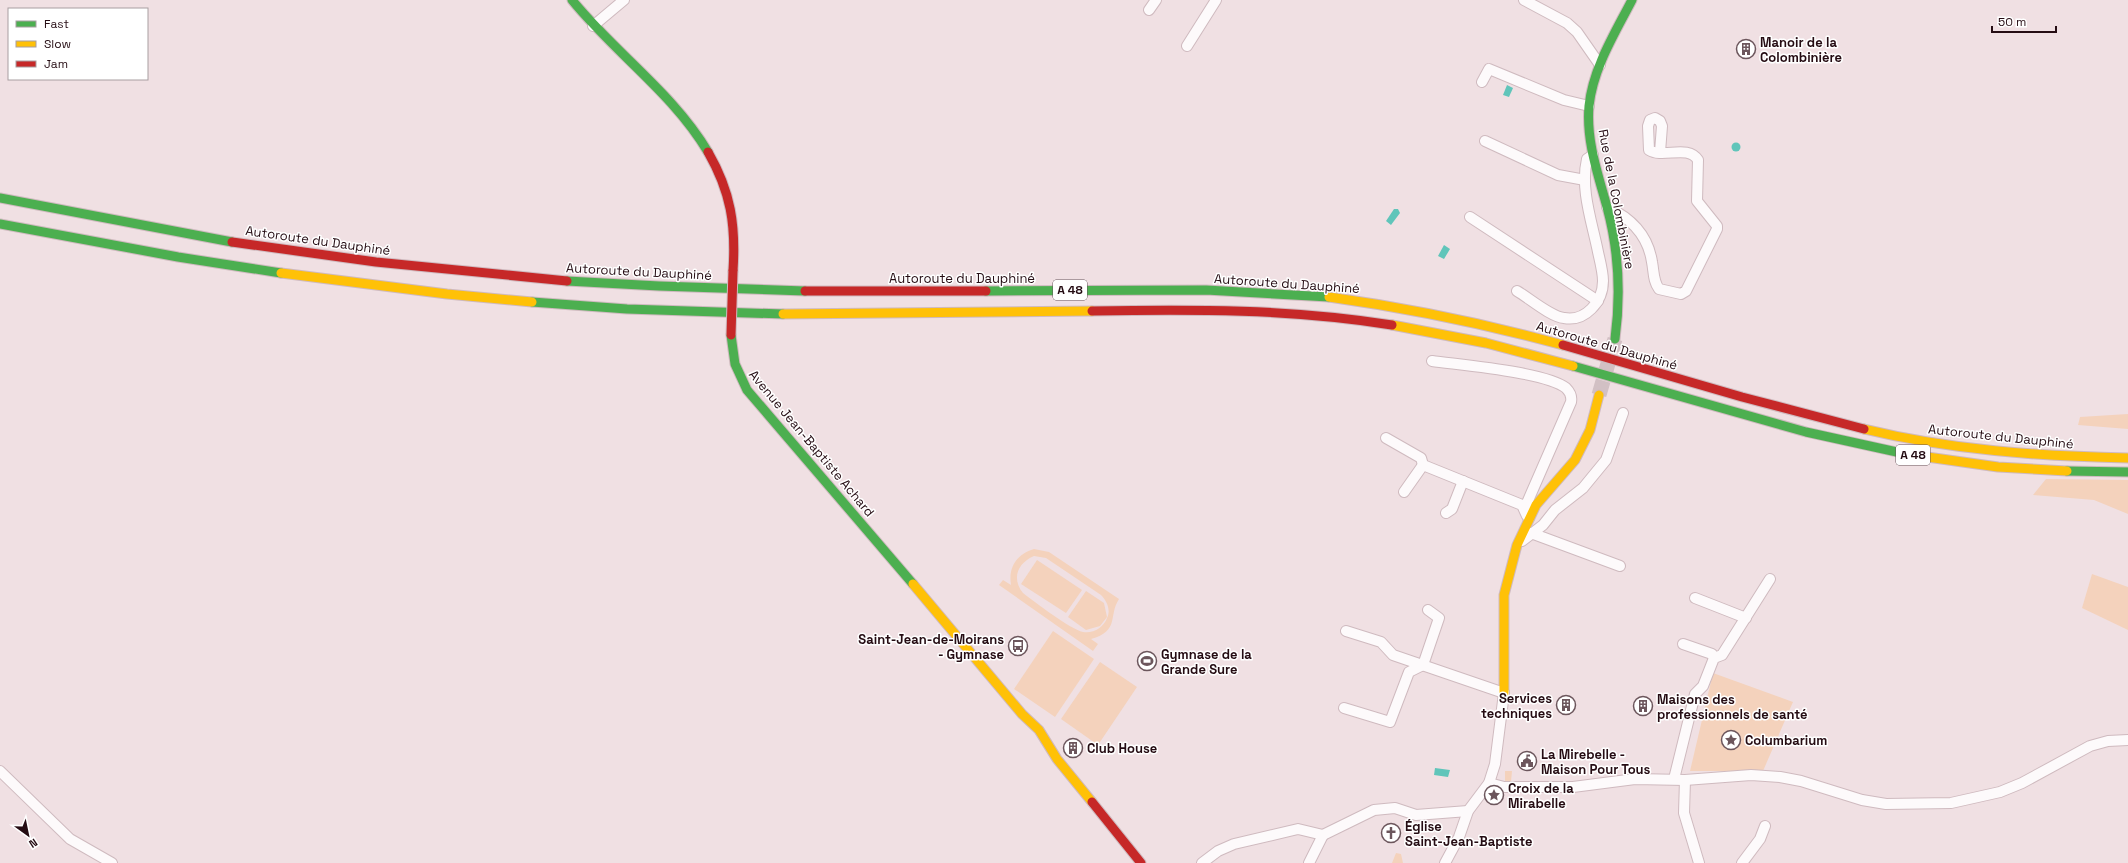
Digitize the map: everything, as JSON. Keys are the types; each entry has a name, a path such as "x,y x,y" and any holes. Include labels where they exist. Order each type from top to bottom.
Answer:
{"main road":[{"name":"Avenue Jean-Baptiste Achard","path":"572,0 593,26 685,117 707,151 726,188 730,204 734,237 731,334 732,358 735,369 748,390 874,537 1022,714 1038,730 1057,758 1141,863"},
{"name":"Rue de la Colombinière","path":"1615,339 1620,298 1620,272 1607,207 1593,155 1589,106 1600,65 1632,0"},
{"name":"Autoroute du Dauphiné","path":"0,198 170,231 319,255 538,278 656,286 780,290 1213,290 1328,296 1405,308 1501,328 1758,402 1886,434 1951,446 2006,452 2060,456 2128,458"},
{"name":"A 48","path":"0,224 124,248 294,276 447,295 602,308 719,314 844,315 1203,310 1273,312 1354,319 1418,329 1494,345 1768,422 1893,452 1979,465 2014,468 2128,472"},
{"path":"1504,693 1504,595 1517,545 1536,505 1575,460 1590,430 1599,395"}],"street":[{"path":"593,26 624,0"},
{"path":"1149,10 1156,0"},
{"path":"1188,46 1216,0"},
{"path":"1524,0 1567,23 1577,32 1600,65"},
{"path":"1482,82 1489,69 1564,100 1589,106"},
{"path":"1485,141 1558,175 1586,180"},
{"path":"1607,207 1622,214 1641,232 1650,248 1655,281 1659,289 1680,294 1686,291 1717,229 1717,226 1697,201 1698,160 1696,156 1690,153 1660,152"},
{"path":"1517,291 1564,318 1575,318 1585,314 1598,301 1603,282 1587,200 1586,180 1587,159 1593,155"},
{"path":"1470,217 1598,301"},
{"path":"1432,361 1501,370 1535,377 1561,386 1570,393 1572,402 1527,503 1529,520"},
{"path":"1517,545 1542,525 1555,510 1583,488 1606,460 1623,413"},
{"path":"1386,438 1422,458 1423,465 1404,492"},
{"path":"1423,465 1522,505 1529,520"},
{"path":"1446,513 1452,509 1463,481"},
{"path":"1531,533 1620,566"},
{"path":"1674,779 1695,694 1702,686 1714,658 1722,655 1770,579"},
{"path":"1695,598 1746,618"},
{"path":"1344,708 1390,722 1409,672 1423,666 1439,618 1428,610"},
{"path":"1346,631 1381,642 1393,655 1504,693 1495,764 1489,783 1468,811 1459,837 1445,863"},
{"path":"1683,644 1712,654 1714,658"},
{"path":"1489,783 1504,787 1572,787 1635,779 1685,780 1751,775 1780,777 1801,781 1862,800 1886,804 1951,803 2000,792 2022,783 2090,746 2108,741 2128,740"},
{"path":"0,771 70,839 112,863"},
{"path":"1685,780 1684,813 1699,863"},
{"path":"1309,863 1323,835 1374,810 1395,808 1416,815 1468,811"},
{"path":"1742,863 1760,839 1765,826"},
{"path":"1202,863 1218,850 1234,844 1298,829 1323,835"}],"shaded area":[{"path":"2128,414 2128,429 2078,425 2080,417"},
{"path":"2046,479 2128,480 2128,514 2094,500 2033,495"},
{"path":"1034,549 1049,552 1119,599 1110,627 1100,636 1091,639 1098,644 1093,651 999,585 1003,580 1011,585 1010,578 1012,567 1018,558","holes":["1034,556 1046,558 1103,597 1107,603 1109,612 1106,621 1101,627 1091,632 1077,630 1023,593 1017,582 1020,567 1028,559"]},
{"path":"1037,560 1082,590 1066,613 1021,584"},
{"path":"2092,574 2128,587 2128,630 2082,608"},
{"path":"1086,591 1104,603 1107,617 1100,626 1086,630 1068,617"},
{"path":"1053,631 1094,659 1055,717 1014,689"},
{"path":"1100,662 1137,687 1098,745 1061,719"},
{"path":"1713,673 1793,702 1763,771 1690,771"},
{"path":"1505,771 1512,771 1511,782 1505,782"},
{"path":"1396,853 1401,854 1403,863 1392,863"}],"water":[{"path":"1507,85 1513,88 1509,97 1503,95"},
{"path":"1736,142 1741,147 1736,152 1731,147"},
{"path":"1394,209 1398,209 1400,213 1391,225 1386,221"},
{"path":"1444,245 1450,249 1444,259 1438,256"},
{"path":"1435,768 1450,770 1448,777 1434,775"}],"tunnel":[{"path":"1599,395 1615,339"}],"traffic: fast":[{"path":"572,0 606,38 661,92 694,131 708,152"},
{"path":"1615,339 1618,306 1618,273 1611,223 1591,145 1589,132 1589,106 1591,92 1600,64 1632,0"},
{"path":"0,198 232,242"},
{"path":"0,224 178,257 281,273"},
{"path":"567,281 805,291"},
{"path":"986,291 1206,290 1329,297"},
{"path":"532,302 627,309 783,314"},
{"path":"731,335 735,364 747,390 913,584"},
{"path":"1573,366 1806,432 1906,454"},
{"path":"2067,471 2128,472"}],"traffic: slow":[{"path":"281,273 447,294 532,302"},
{"path":"1329,297 1447,317 1563,345"},
{"path":"783,314 1092,311"},
{"path":"1392,325 1486,343 1573,366"},
{"path":"1504,693 1504,595 1517,545 1536,505 1575,460 1590,430 1599,395"},
{"path":"1864,429 1929,442 1995,451 2061,456 2128,458"},
{"path":"1906,454 1998,467 2067,471"},
{"path":"913,584 1022,714 1039,730 1057,759 1092,802"}],"traffic: jam":[{"path":"708,152 722,181 730,209 734,239 733,271"},
{"path":"232,242 376,262 567,281"},
{"path":"731,335 733,271"},
{"path":"805,291 986,291"},
{"path":"1092,311 1242,311 1317,316 1392,325"},
{"path":"1563,345 1742,397 1864,429"},
{"path":"1092,802 1141,863"}],"place":[{"name":"Manoir de la Colombinière","path":"1746,49"},
{"name":"Saint-Jean-de-Moirans - Gymnase","path":"1018,646"},
{"name":"Gymnase de la Grande Sure","path":"1147,661"},
{"name":"Services techniques","path":"1566,705"},
{"name":"Maisons des professionnels de santé","path":"1643,706"},
{"name":"Columbarium","path":"1731,740"},
{"name":"Club House","path":"1073,748"},
{"name":"La Mirebelle - Maison Pour Tous","path":"1527,761"},
{"name":"Croix de la Mirabelle","path":"1494,795"},
{"name":"Église Saint-Jean-Baptiste","path":"1391,833"}]}
